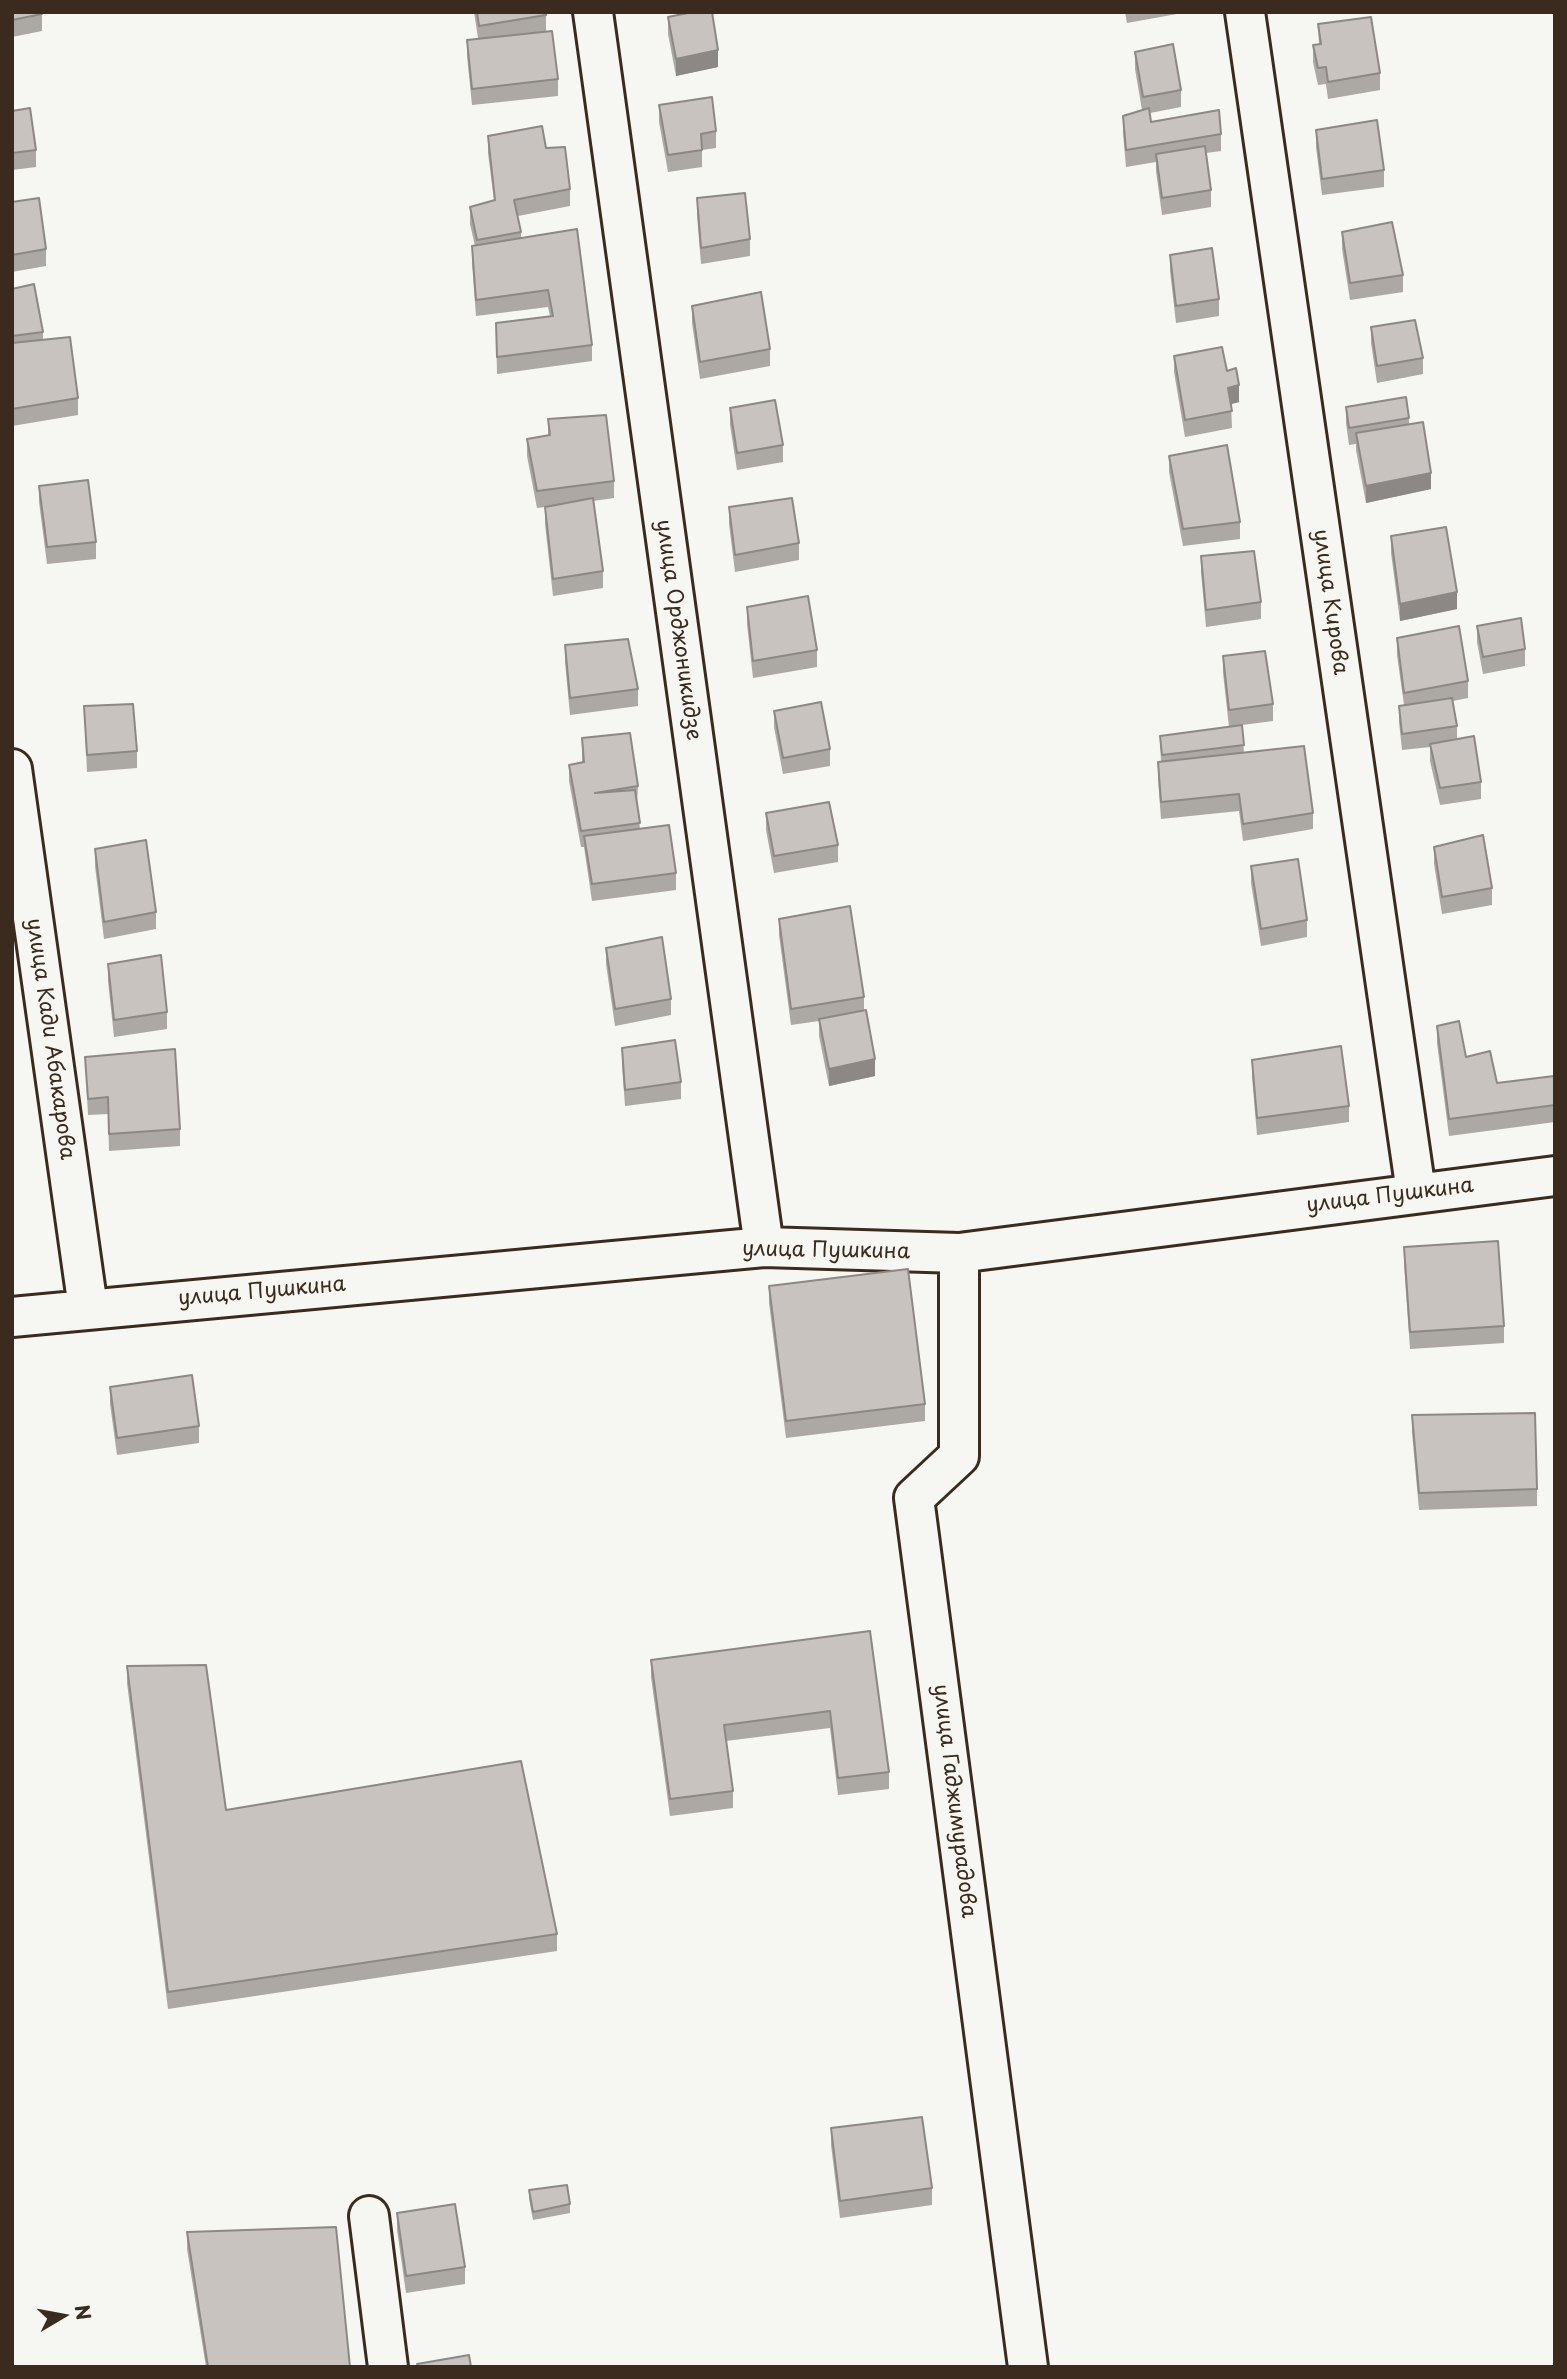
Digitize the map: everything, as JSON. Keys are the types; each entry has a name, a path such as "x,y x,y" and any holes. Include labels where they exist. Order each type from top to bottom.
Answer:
{"street":[{"name":"улица Орджоникидзе","path":"593,12 764,1247"},
{"name":"улица Кирова","path":"1245,12 1416,1192"},
{"name":"улица Кади Абакарова","path":"12,769 89,1308"},
{"name":"улица Пушкина","path":"12,1317 764,1247 959,1253 1555,1176"},
{"name":"улица Гаджимурадова","path":"959,1253 959,1455 914,1498 1028,2367"},
{"path":"369,2216 388,2367"}],"building":[{"path":"12,12 42,12 42,14 12,20"},
{"path":"477,12 546,12 546,15 479,26"},
{"path":"693,12 712,12 718,50 676,59 668,17"},
{"path":"1371,17 1380,73 1328,82 1326,67 1318,68 1313,45 1321,44 1318,24"},
{"path":"552,31 558,79 472,89 467,40"},
{"path":"1173,44 1181,90 1143,97 1135,52"},
{"path":"712,97 716,131 701,134 702,150 668,155 659,105"},
{"path":"30,108 36,150 12,153 12,111"},
{"path":"1149,108 1151,122 1219,110 1221,134 1126,150 1123,116"},
{"path":"1377,120 1384,170 1322,179 1316,130"},
{"path":"542,126 546,148 565,147 570,189 514,200 521,232 477,240 470,207 495,200 488,136"},
{"path":"1205,146 1211,190 1162,198 1156,154"},
{"path":"745,193 750,239 701,248 697,198"},
{"path":"39,198 46,249 12,255 12,202"},
{"path":"1392,222 1403,275 1350,283 1342,232"},
{"path":"577,229 592,345 497,357 496,323 553,316 548,290 476,300 472,246"},
{"path":"1212,248 1219,299 1176,306 1170,255"},
{"path":"34,284 43,332 12,336 12,289"},
{"path":"761,292 770,349 700,362 692,306"},
{"path":"1415,320 1423,358 1377,366 1371,327"},
{"path":"70,337 78,398 12,409 12,343"},
{"path":"1222,347 1227,371 1236,368 1239,385 1228,388 1232,411 1185,420 1174,356"},
{"path":"1406,397 1409,418 1349,428 1346,407"},
{"path":"775,400 783,445 737,453 730,408"},
{"path":"606,415 614,481 537,491 527,439 550,435 548,419"},
{"path":"1423,422 1431,473 1366,486 1356,433"},
{"path":"1227,445 1240,522 1183,529 1169,456"},
{"path":"88,480 96,542 47,547 39,486"},
{"path":"593,498 603,571 553,579 545,507"},
{"path":"792,498 799,543 735,555 729,507"},
{"path":"1446,527 1457,592 1400,604 1391,536"},
{"path":"1254,551 1261,602 1206,610 1201,556"},
{"path":"808,596 817,650 753,661 747,607"},
{"path":"1521,618 1525,649 1483,657 1477,626"},
{"path":"1459,626 1468,681 1404,693 1397,638"},
{"path":"628,639 638,689 570,698 565,645"},
{"path":"1265,651 1273,704 1229,710 1223,656"},
{"path":"1452,698 1457,726 1402,734 1399,706"},
{"path":"821,702 830,749 783,758 774,711"},
{"path":"133,704 137,751 87,755 84,706"},
{"path":"1242,725 1244,745 1162,755 1160,736"},
{"path":"630,733 638,786 595,793 635,790 640,823 581,831 569,765 584,762 582,738"},
{"path":"1474,736 1481,782 1440,788 1430,744"},
{"path":"1304,746 1313,813 1243,824 1239,794 1161,802 1158,762"},
{"path":"829,802 838,845 774,856 766,813"},
{"path":"669,825 676,873 592,884 584,836"},
{"path":"1483,835 1492,888 1442,897 1434,847"},
{"path":"146,840 156,912 104,922 95,849"},
{"path":"1298,859 1307,920 1261,929 1251,866"},
{"path":"850,906 864,997 791,1009 779,919"},
{"path":"662,937 671,999 615,1009 606,948"},
{"path":"161,955 167,1012 114,1020 108,964"},
{"path":"866,1010 875,1059 829,1069 819,1019"},
{"path":"1459,1021 1466,1057 1490,1051 1497,1083 1554,1076 1555,1105 1449,1119 1437,1026"},
{"path":"675,1040 681,1082 625,1090 622,1048"},
{"path":"1341,1046 1349,1106 1257,1118 1252,1060"},
{"path":"175,1049 180,1129 109,1134 108,1097 88,1099 85,1057"},
{"path":"1498,1241 1504,1326 1410,1332 1404,1247"},
{"path":"908,1269 925,1404 786,1421 769,1286"},
{"path":"192,1375 199,1426 117,1438 110,1387"},
{"path":"1535,1413 1537,1489 1419,1493 1412,1415"},
{"path":"870,1631 889,1772 838,1778 830,1711 724,1725 733,1791 670,1799 651,1660"},
{"path":"206,1665 226,1810 521,1761 557,1934 168,1992 127,1666"},
{"path":"922,2117 932,2188 840,2201 831,2128"},
{"path":"567,2185 570,2204 533,2212 529,2190"},
{"path":"455,2204 465,2267 406,2276 397,2213"},
{"path":"336,2227 350,2367 208,2367 187,2232"},
{"path":"469,2355 471,2367 418,2367 417,2364"}]}
